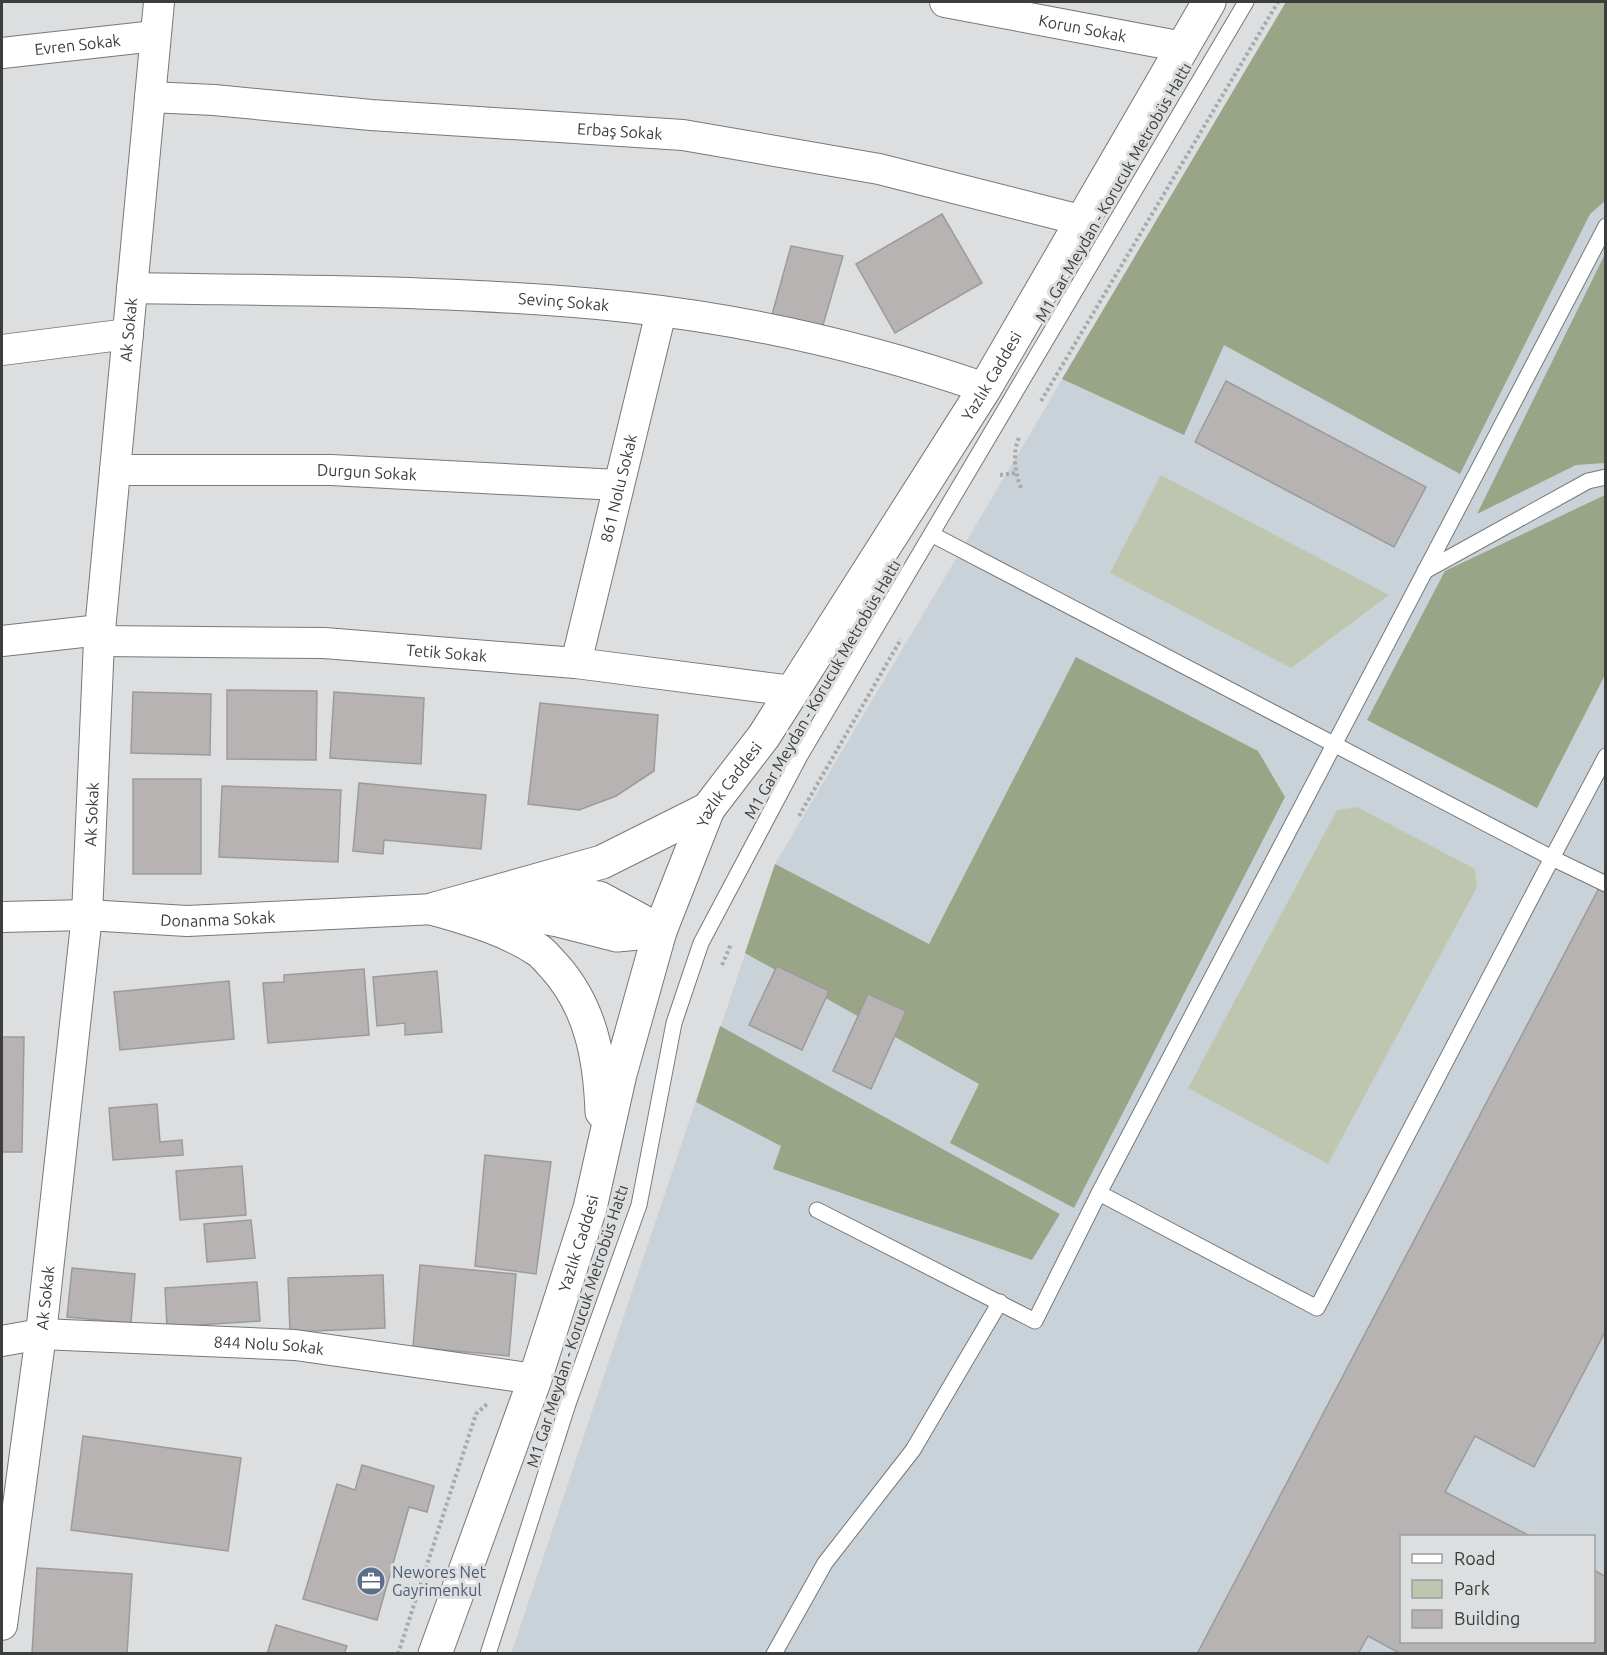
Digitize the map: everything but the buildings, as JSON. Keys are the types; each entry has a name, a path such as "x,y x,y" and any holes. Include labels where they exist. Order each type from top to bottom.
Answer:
{"main road":[{"name":"Yazlık Caddesi","path":"435,1653 521,1378 590,1208 620,1074 660,932 708,809 764,736 985,388 1080,220 1209,2"},
{"path":"435,909 602,862 708,809"},
{"path":"435,909 494,908 558,920 616,935 660,932"},
{"path":"435,909 485,923 539,950 570,984 589,1022 598,1064 604,1148"}],"street":[{"name":"Ak Sokak","path":"2,1625 41,1334 87,915 99,635 159,2"},
{"name":"Korun Sokak","path":"945,2 1183,47"},
{"name":"Evren Sokak","path":"2,53 155,36"},
{"name":"Erbaş Sokak","path":"150,97 214,100 371,115 683,135 879,169 1080,220"},
{"name":"Sevinç Sokak","path":"132,288 401,293 627,307 748,325 921,365 985,388"},
{"name":"861 Nolu Sokak","path":"576,663 661,312"},
{"path":"2,350 128,334"},
{"name":"Durgun Sokak","path":"115,470 331,470 618,485"},
{"name":"Tetik Sokak","path":"2,641 99,635 324,643 576,663 792,691"},
{"name":"Donanma Sokak","path":"2,917 87,915 187,921 435,909"},
{"name":"844 Nolu Sokak","path":"2,1341 41,1334 295,1345 521,1378"}],"lane":[{"name":"M1 Gar Meydan - Korucuk Metrobüs Hattı","path":"488,1653 568,1404 639,1205 674,1023 701,943 800,756 933,535 1246,2"},
{"path":"817,1210 1035,1321 1099,1193 1605,226"},
{"path":"1424,571 1588,481 1605,477"},
{"path":"933,535 1605,884"},
{"path":"1099,1193 1317,1308 1605,756"},
{"path":"774,1653 825,1563 913,1450 1000,1302"}],"path":[{"path":"1035,412 1278,2"},
{"path":"1022,490 1017,473 1017,442 1023,432"},
{"path":"1000,475 1017,473"},
{"path":"794,824 901,639"},
{"path":"719,971 732,941"},
{"path":"398,1653 476,1414 521,1378"}],"shaded area":[{"path":"1286,2 1605,2 1605,1653 511,1654 775,864"}],"green space":[{"path":"1286,2 1605,2 1605,201 1590,214 1460,474 1224,345 1184,435 1062,379"},
{"path":"1605,254 1605,463 1576,465 1477,514"},
{"path":"1161,475 1389,595 1291,668 1110,573"},
{"path":"1605,495 1605,675 1537,808 1367,720 1445,571"},
{"path":"1076,657 1258,751 1285,797 1074,1208 950,1143 979,1084 745,953 775,864 929,944"},
{"path":"1357,807 1475,869 1477,887 1328,1164 1188,1088 1337,810"},
{"path":"720,1026 1060,1214 1032,1260 773,1169 781,1146 696,1102"}],"place":[{"name":"Newores Net Gayrimenkul","path":"371,1581"}]}
